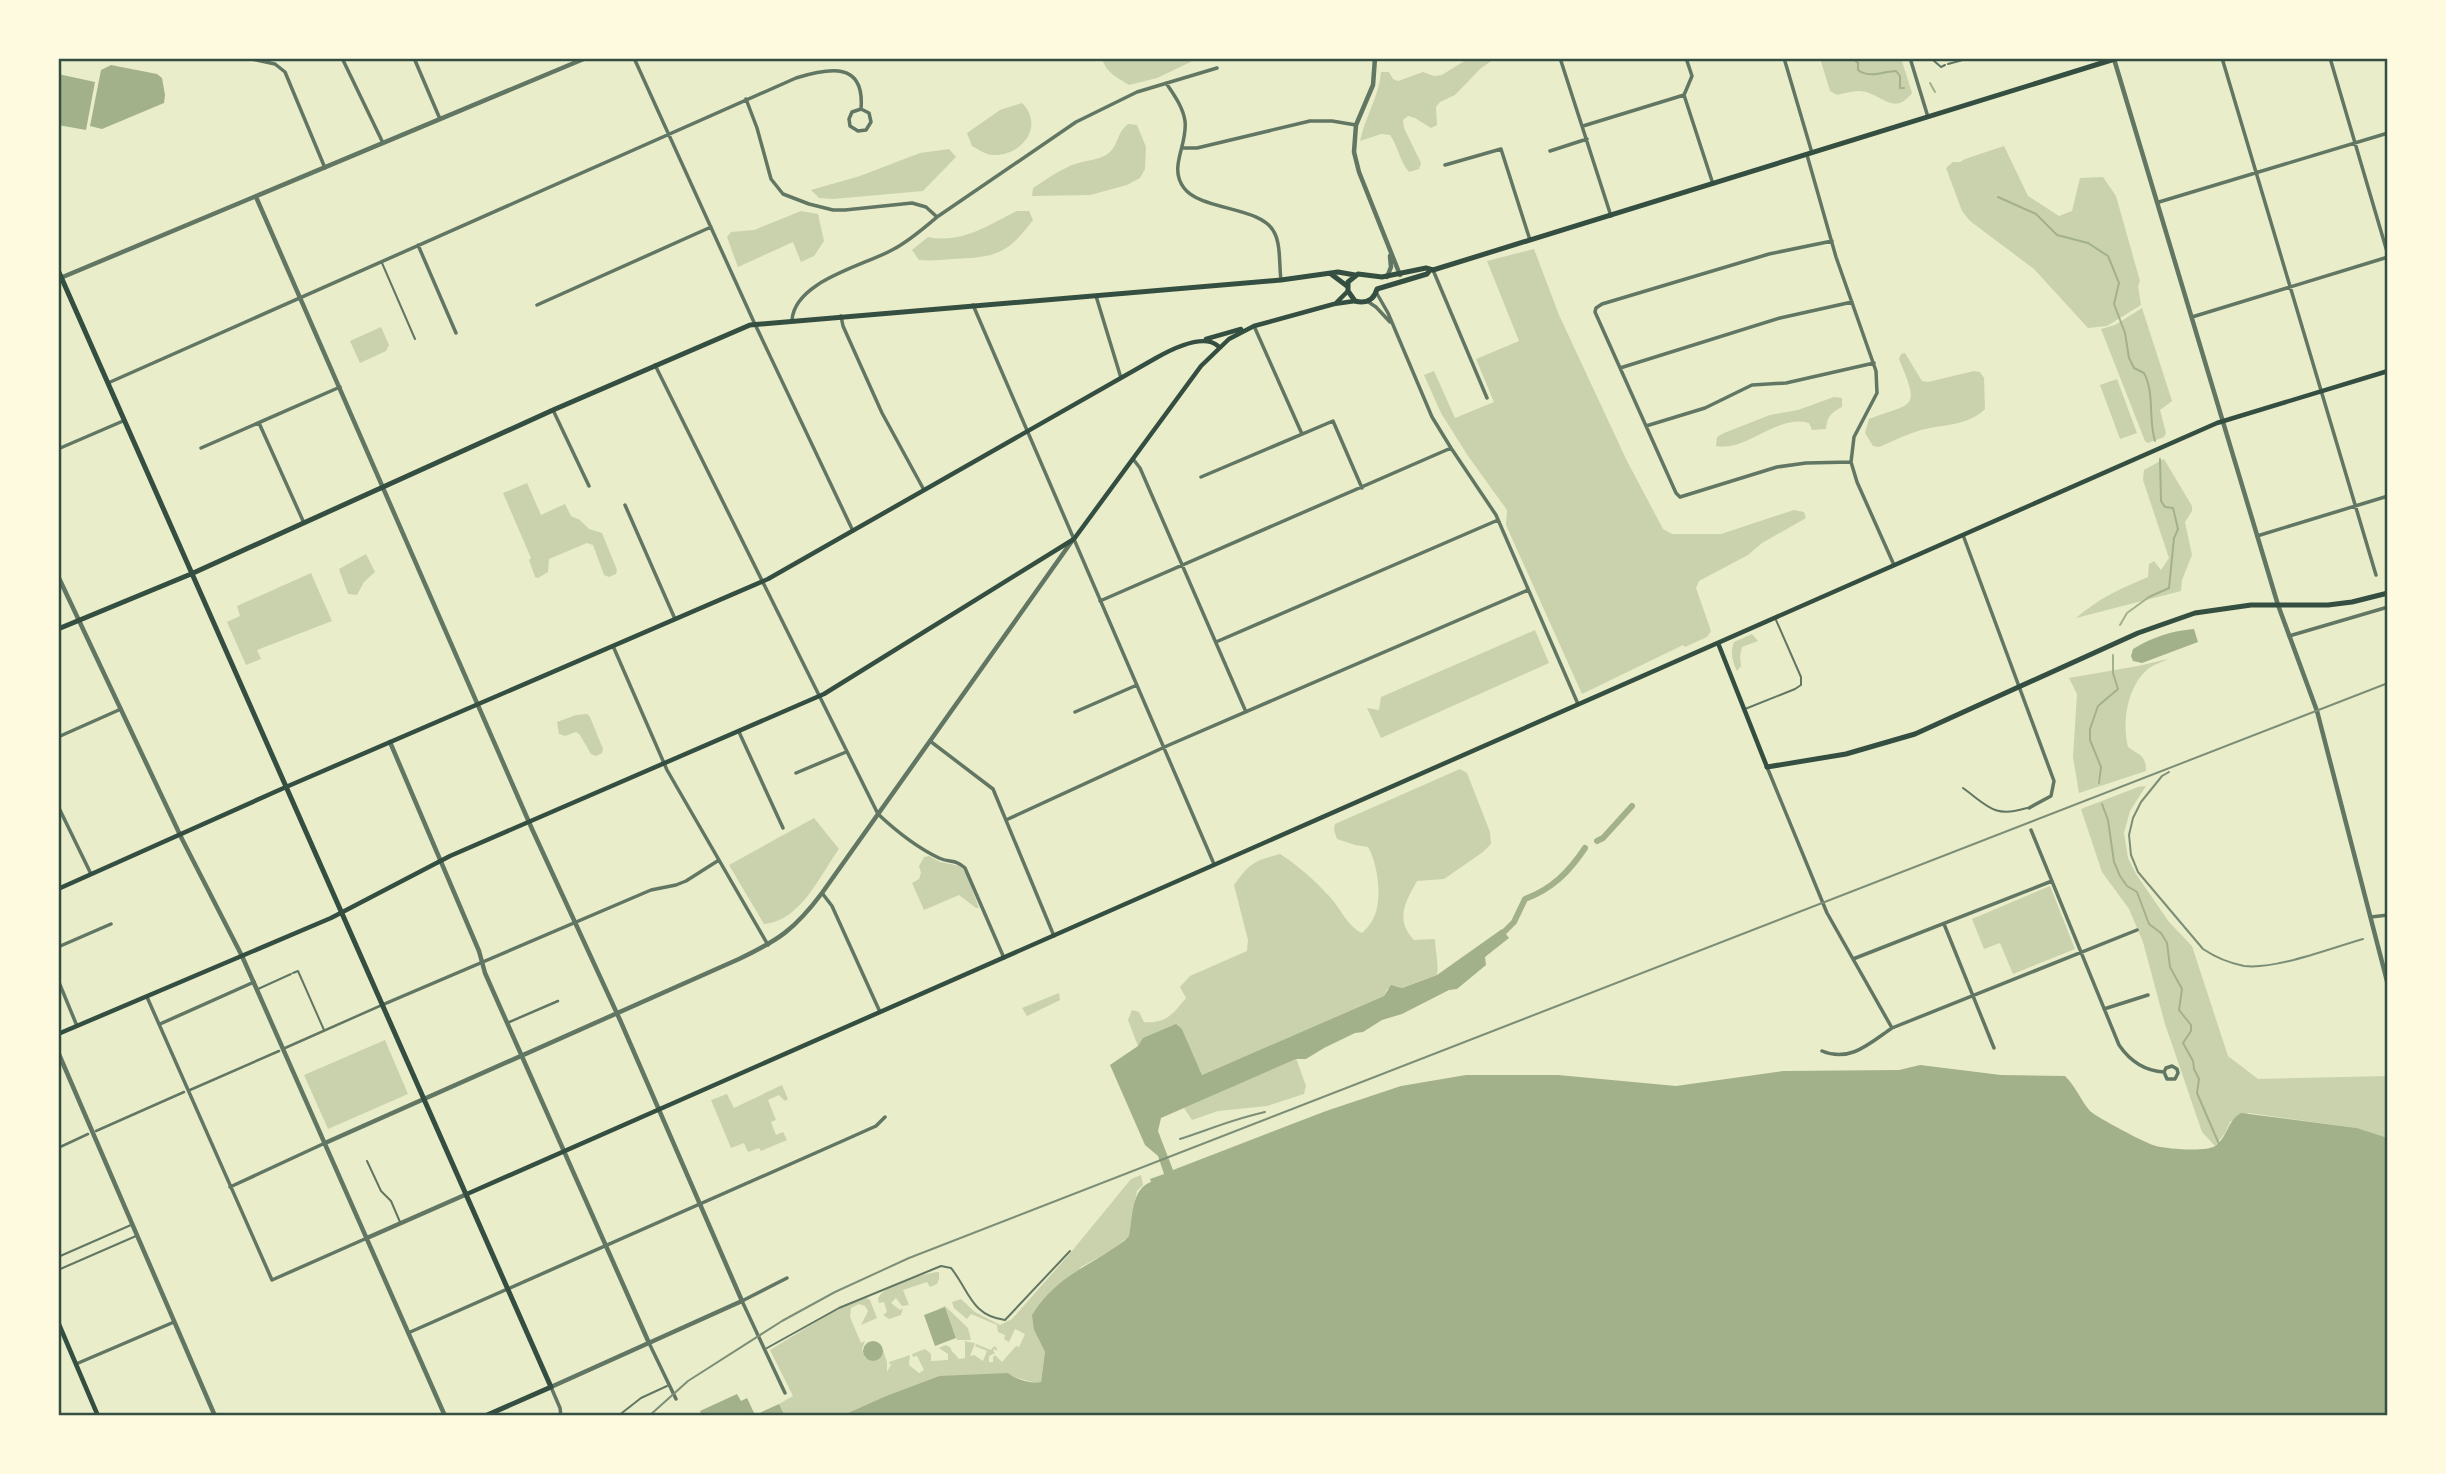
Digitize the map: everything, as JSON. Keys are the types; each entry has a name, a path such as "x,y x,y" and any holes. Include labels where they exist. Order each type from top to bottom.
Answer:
{"main road":[{"path":"58,889 285,787 763,581 1164,353 1334,304 1367,301 1376,291 1400,277 1426,268 1432,270 1611,216 2116,58"},
{"path":"58,270 59,279 108,383 551,1387 485,1416"},
{"path":"58,629 191,574 553,410 754,324 1280,280 1342,272 1400,277"},
{"path":"1331,274 1348,288 1355,301"},
{"path":"1334,304 1355,275"},
{"path":"1371,276 1376,291"},
{"path":"58,1034 341,913 440,861 819,697 1074,539 1193,376 1219,346 1251,327"},
{"path":"1202,341 1212,341 1219,346"},
{"path":"467,1194 2223,421 2388,371"},
{"path":"1718,643 1767,767 1819,760 1891,743 1937,725 2165,622 2224,608 2328,605 2360,601 2388,593"},
{"path":"58,1322 98,1416"}],"street":[{"path":"247,58 275,64 285,72 325,168"},
{"path":"342,58 383,143"},
{"path":"414,58 440,119"},
{"path":"59,279 586,58"},
{"path":"634,58 754,324 853,531"},
{"path":"1375,58 1373,85 1356,125 1355,159 1400,277"},
{"path":"1560,58 1611,216"},
{"path":"1686,58 1692,76 1685,95 1713,184"},
{"path":"1784,58 1832,241 1878,378 1877,393 1854,437 1851,463 1894,565"},
{"path":"1910,58 1928,117"},
{"path":"2116,58 2278,605 2317,711 2388,985"},
{"path":"2222,58 2376,575"},
{"path":"2192,317 2388,256 2330,58"},
{"path":"792,320 793,310 798,302 813,288 896,248 1076,122 1137,92 1217,68"},
{"path":"108,383 796,78 838,70 847,72 857,81 861,92 861,108"},
{"path":"1166,83 1184,116 1186,135 1177,167 1186,191 1196,198 1250,215 1274,231 1280,280"},
{"path":"1582,126 1685,95"},
{"path":"746,99 771,179 788,197 821,208 845,211 912,203 926,207 937,217"},
{"path":"861,108 869,113 871,122 866,130 858,131 850,126 849,119 852,112 861,108"},
{"path":"1183,148 1197,148 1310,121 1356,125"},
{"path":"2159,202 2388,133"},
{"path":"1550,151 1587,139"},
{"path":"1445,165 1501,149 1530,240"},
{"path":"256,197 573,923 617,1013 785,1394"},
{"path":"537,305 711,227"},
{"path":"1832,241 1769,254 1597,307 1596,316 1676,493 1682,498 1777,467 1806,463 1851,463"},
{"path":"418,245 456,333"},
{"path":"1387,277 1391,267 1390,256"},
{"path":"1432,270 1487,398"},
{"path":"1376,291 1432,417 1498,520 1578,704"},
{"path":"1095,295 1121,378"},
{"path":"1367,301 1391,324"},
{"path":"1620,368 1780,318 1852,302"},
{"path":"973,305 1214,864"},
{"path":"841,316 882,413 924,490"},
{"path":"1251,327 1302,434"},
{"path":"1646,426 1699,410 1752,385 1786,383 1874,363"},
{"path":"655,366 878,814 931,853 944,860 956,861 965,868 1004,958"},
{"path":"201,449 340,387"},
{"path":"553,410 589,486"},
{"path":"58,449 124,420"},
{"path":"1201,477 1333,421 1362,488"},
{"path":"259,423 304,523"},
{"path":"1100,601 1451,449"},
{"path":"1133,458 1140,468 1246,712"},
{"path":"2257,536 2388,496"},
{"path":"625,505 675,619"},
{"path":"1216,642 1498,520"},
{"path":"1963,535 2054,781 2051,796 2029,808"},
{"path":"230,1187 768,945 800,921 1074,539"},
{"path":"58,576 180,834 254,982 445,1416"},
{"path":"1006,820 1164,748 1528,590"},
{"path":"2289,636 2388,607"},
{"path":"613,646 665,764 768,945"},
{"path":"1075,712 1137,685"},
{"path":"58,737 121,709"},
{"path":"739,732 783,828"},
{"path":"930,741 990,785 1054,936"},
{"path":"390,742 508,1023 676,1399"},
{"path":"796,773 846,752"},
{"path":"1767,767 1826,913 1892,1028"},
{"path":"58,806 90,874"},
{"path":"2031,831 2116,1041 2124,1053 2147,1069 2164,1072"},
{"path":"285,1048 651,890 676,885 719,860"},
{"path":"1853,959 2052,881"},
{"path":"822,893 832,906 880,1012"},
{"path":"2371,918 2388,915"},
{"path":"58,947 111,924"},
{"path":"1944,924 1994,1048"},
{"path":"1822,1051 1847,1055 1879,1039 1892,1028 2137,930"},
{"path":"58,980 77,1026"},
{"path":"159,1024 254,982"},
{"path":"2104,1009 2148,995"},
{"path":"146,996 272,1280 467,1194"},
{"path":"508,1023 558,1001"},
{"path":"190,1090 279,1051"},
{"path":"58,1052 215,1416"},
{"path":"2172,1066 2178,1073 2175,1079 2171,1080 2166,1078 2164,1072 2172,1066"},
{"path":"96,1131 184,1092"},
{"path":"408,1333 876,1126 885,1117"},
{"path":"58,1147 88,1134"},
{"path":"561,1416 551,1387 787,1278"},
{"path":"76,1364 174,1322"}],"lane":[{"path":"1933,60 1941,67 1970,58"},
{"path":"382,262 415,339"},
{"path":"1744,709 1801,685 1801,677 1775,618"},
{"path":"1963,788 1990,808 2003,813 2011,814 2029,808"},
{"path":"257,989 298,971 324,1031"},
{"path":"367,1161 381,1191 391,1201 400,1223"},
{"path":"58,1257 132,1224"},
{"path":"58,1270 137,1236"},
{"path":"764,1350 832,1311 941,1266 946,1266 958,1276 973,1305 1005,1320 1070,1251"},
{"path":"618,1416 641,1398 668,1386"}],"shaded area":[{"path":"1102,58 1199,58 1157,78 1129,85 1109,71"},
{"path":"1469,58 1496,58 1481,68 1455,95 1440,102 1436,107 1437,125 1431,128 1408,116 1403,120 1404,128 1421,163 1419,169 1409,172 1390,135 1381,134 1360,141 1378,90 1381,72 1389,72 1393,79 1398,81 1423,72 1434,76 1442,75"},
{"path":"1820,58 1901,58 1912,93 1895,104 1863,91 1837,95 1830,91"},
{"path":"111,65 157,74 162,78 164,103 102,129 90,126 101,70"},
{"path":"58,74 95,82 86,130 58,125"},
{"path":"1022,103 1029,112 1031,130 1021,145 1013,151 993,155 972,146 967,133 1000,110"},
{"path":"1128,124 1137,125 1146,147 1145,169 1140,178 1127,185 1090,195 1032,196 1033,188 1057,173 1110,152"},
{"path":"2004,146 2028,196 2059,216 2072,211 2080,178 2103,177 2116,196 2140,281 2138,286 2141,305 2107,326 2088,328 2034,269 1970,221 1962,211 1946,168 1953,162"},
{"path":"949,149 956,157 923,191 833,199 819,198 811,190 860,176 920,153"},
{"path":"801,211 818,214 824,241 814,256 801,262 793,242 738,267 727,237 731,232 754,230"},
{"path":"1017,211 1029,211 1033,220 1015,241 999,252 979,257 919,260 912,250 928,237 963,236"},
{"path":"1534,249 1559,315 1627,461 1663,529 1672,534 1721,534 1794,510 1804,512 1806,518 1762,543 1748,555 1699,581 1696,588 1711,631 1707,637 1685,647 1683,645 1582,694 1506,525 1507,510 1441,413 1424,375 1434,371 1455,418 1494,402 1476,359 1519,341 1487,261"},
{"path":"2142,308 2172,401 2160,410 2166,433 2164,437 2148,443 2101,329 2115,325"},
{"path":"381,327 389,345 386,351 360,363 350,341"},
{"path":"1905,353 1922,381 1980,372 1984,378 1985,409 1963,422 1921,430 1879,447 1873,446 1865,433 1869,419 1896,410 1909,402 1910,388 1899,359 1901,354"},
{"path":"2117,379 2137,433 2120,439 2100,385"},
{"path":"1834,397 1842,398 1842,407 1831,415 1826,429 1812,430 1809,423 1797,422 1774,428 1739,444 1716,446 1717,437 1724,433 1770,415 1798,410"},
{"path":"2164,459 2192,506 2185,522 2192,555 2182,580 2181,591 2076,618 2110,594 2148,577 2149,564 2154,561 2161,570 2169,558 2143,480 2144,470"},
{"path":"527,483 541,515 565,504 571,516 589,529 602,533 617,570 616,574 609,577 604,575 593,545 587,543 549,559 548,572 535,577 529,560 531,558 503,493"},
{"path":"366,554 375,572 364,582 357,595 348,594 339,569"},
{"path":"311,573 332,621 257,650 261,659 246,665 227,622 240,616 237,606"},
{"path":"2194,629 2198,642 2142,663 2133,661 2133,649 2140,645 2170,633"},
{"path":"1535,630 1549,663 1381,738 1367,708 1379,710 1381,697"},
{"path":"1752,634 1758,641 1742,647 1741,666 1737,671 1732,656 1734,642"},
{"path":"2168,659 2141,676 2128,705 2128,747 2143,758 2146,771 2079,793 2073,757 2077,694 2069,678"},
{"path":"587,714 603,749 602,753 596,756 591,754 576,732 565,736 559,734 557,722"},
{"path":"1460,769 1467,773 1490,832 1491,844 1444,879 1417,881 1409,896 1403,918 1408,933 1414,940 1435,939 1437,975 1401,988 1397,986 1387,989 1384,996 1202,1075 1182,1029 1176,1025 1138,1046 1128,1020 1132,1010 1139,1012 1144,1022 1164,1020 1186,998 1180,987 1190,976 1247,951 1248,940 1234,885 1248,867 1280,854 1318,885 1348,922 1362,933 1372,921 1378,903 1374,863 1368,847 1337,839 1335,824"},
{"path":"2146,786 2130,811 2124,833 2128,858 2169,922 2192,946 2228,1056 2258,1079 2388,1076 2388,1138 2357,1128 2249,1113 2230,1122 2215,1146 2202,1132 2165,1024 2143,942 2129,909 2102,872 2081,809"},
{"path":"814,818 839,849 799,906 789,915 764,924 729,865"},
{"path":"929,856 940,862 960,866 966,873 979,908 959,895 924,910 912,883 919,879 919,866 924,857"},
{"path":"2050,886 2075,949 2013,974 2000,943 1984,949 1972,919"},
{"path":"1502,929 1509,938 1485,957 1486,965 1457,989 1449,990 1402,1014 1382,1020 1306,1059 1296,1059 1161,1118 1158,1131 1173,1170 1326,1111 1401,1086 1466,1075 1558,1075 1676,1086 1783,1071 1899,1070 1920,1065 2001,1075 2065,1076 2094,1114 2143,1141 2161,1147 2211,1148 2223,1138 2233,1120 2241,1113 2357,1128 2388,1138 2388,1416 841,1416 939,1376 1008,1373 1024,1381 1041,1382 1045,1352 1034,1330 1032,1315 1063,1281 1129,1236 1136,1197 1144,1186 1151,1182 1150,1179 1164,1174 1158,1156 1145,1145 1110,1065 1138,1046 1143,1038 1176,1024 1182,1029 1202,1075 1384,996 1391,985 1402,988 1437,975"},
{"path":"1059,993 1060,1000 1027,1016 1022,1008"},
{"path":"385,1040 408,1094 328,1129 304,1075"},
{"path":"1296,1058 1306,1086 1304,1094 1267,1106 1218,1111 1192,1120 1184,1108"},
{"path":"782,1085 788,1099 785,1101 779,1095 768,1100 776,1120 771,1122 776,1135 783,1132 787,1140 761,1151 759,1148 748,1152 744,1143 731,1148 711,1100 727,1094 734,1108"},
{"path":"1141,1175 1143,1185 1137,1191 1129,1236 1112,1250 1081,1267 1034,1330 1045,1352 1039,1384 1011,1376 939,1376 841,1416 785,1416 779,1404 793,1396 770,1350 829,1314 865,1297 870,1300 877,1318 861,1325 868,1311 865,1306 859,1304 851,1308 850,1317 861,1343 865,1341 862,1349 865,1358 883,1350 887,1372 892,1363 890,1365 889,1362 910,1355 909,1365 919,1373 924,1370 917,1356 913,1357 912,1354 925,1349 931,1354 931,1361 948,1360 948,1354 939,1348 946,1345 959,1359 965,1358 963,1341 975,1343 970,1356 974,1355 983,1361 987,1351 975,1346 976,1344 991,1350 994,1346 997,1351 995,1349 995,1353 989,1356 989,1362 993,1362 995,1355 1002,1362 1016,1346 1019,1347 1025,1334 1015,1329 1009,1342 1004,1339 1005,1335 998,1332 997,1325 971,1314 967,1319 954,1308 952,1302 961,1299 975,1312 1000,1325 1012,1319 1131,1179"},
{"path":"939,1272 937,1284 930,1287 927,1282 903,1290 909,1305 902,1306 896,1298 891,1303 900,1310 903,1308 901,1315 889,1319 883,1315 887,1312 884,1302 879,1303 878,1299 887,1289 914,1277"},
{"path":"945,1306 968,1328 971,1340 957,1340 945,1307 936,1310"},
{"path":"945,1307 956,1338 935,1346 924,1315"},
{"path":"873,1341 880,1344 883,1351 880,1358 873,1361 866,1358 863,1351 866,1344"},
{"path":"737,1394 741,1401 747,1398 755,1415 779,1404 785,1416 702,1416 700,1411"}],"waterway":[{"path":"1852,58 1858,63 1858,70 1863,73 1896,71 1900,76 1900,88 1904,88"},
{"path":"1930,83 1935,92"},
{"path":"1998,197 2036,214 2057,235 2088,243 2108,256 2119,283 2114,304 2125,333 2129,358 2134,368 2144,373 2147,381 2155,441"},
{"path":"2120,625 2127,613 2149,597 2169,588 2174,538 2178,529 2173,508 2165,507 2161,501 2160,459"},
{"path":"2099,783 2101,767 2090,740 2090,729 2098,706 2118,689 2113,673 2113,655"},
{"path":"2102,804 2108,820 2114,862 2120,876 2127,886 2137,892 2149,924 2161,933 2167,943 2170,967 2182,989 2179,1010 2191,1025 2191,1031 2183,1043 2199,1079 2197,1093 2219,1144"},
{"path":"1597,841 1603,838 1632,806"},
{"path":"1499,937 1514,922 1525,899 1559,879 1585,848"}],"railway":[{"path":"649,1416 688,1381 782,1321 835,1292 909,1258 2388,683"},
{"path":"2169,772 2162,776 2141,802 2133,818 2129,835 2131,855 2138,872 2203,949 2233,963 2257,966 2287,962 2363,939"},
{"path":"1180,1139 1265,1112"}]}
